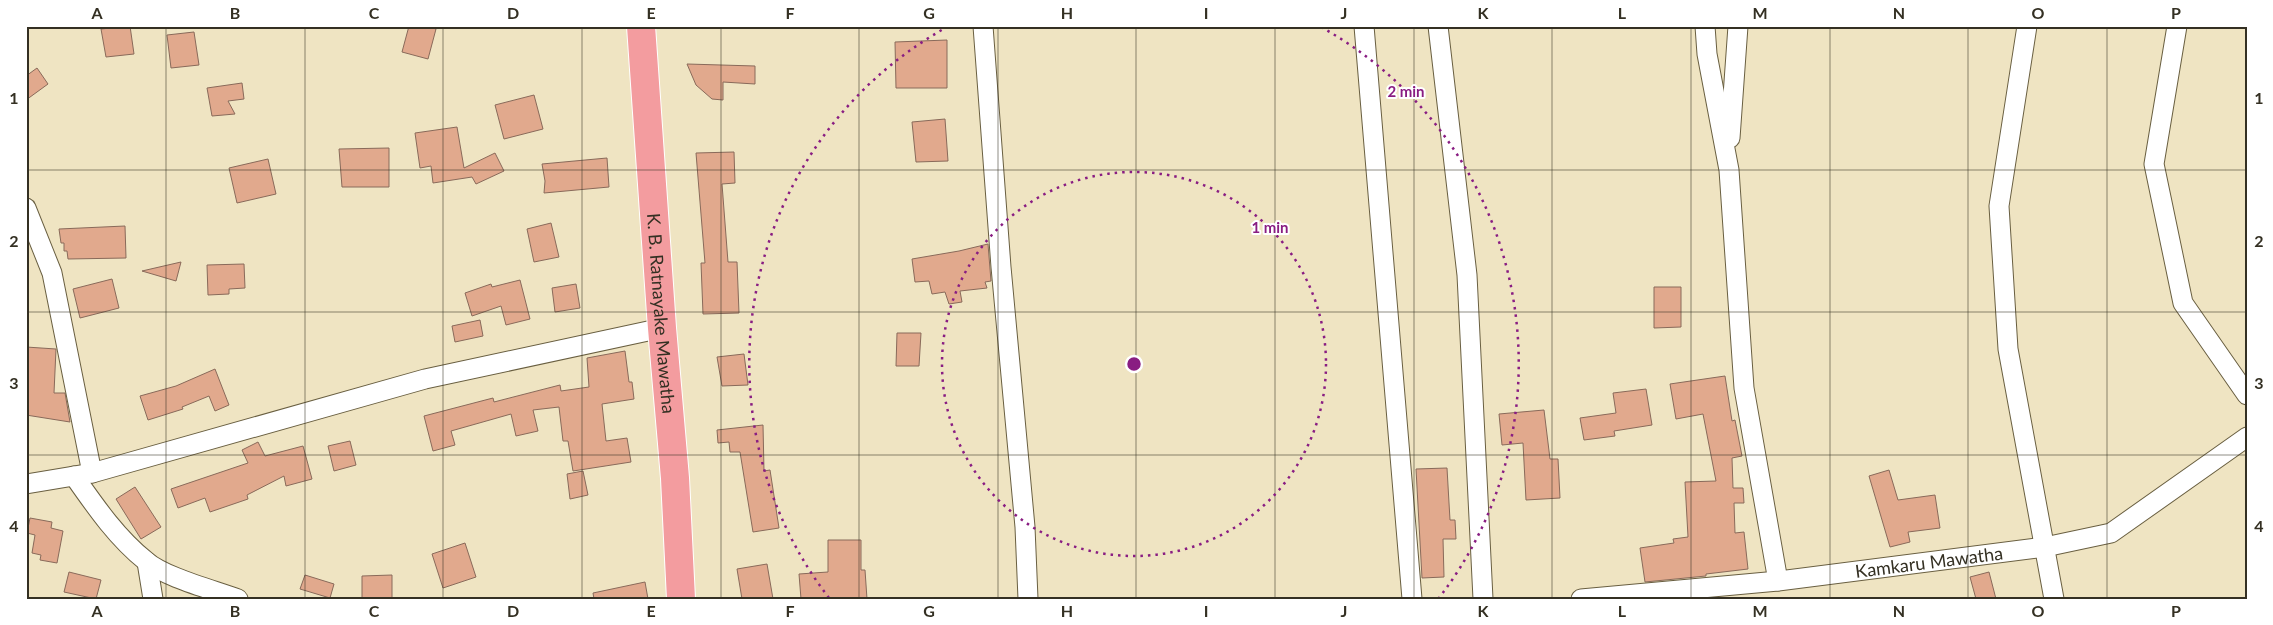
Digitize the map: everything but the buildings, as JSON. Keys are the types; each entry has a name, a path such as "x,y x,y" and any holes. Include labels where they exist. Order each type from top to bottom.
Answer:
{"highway":[{"name":"K. B. Ratnayake Mawatha","path":"641,26 662,328 676,478 681,599"}],"street":[{"path":"983,26 1001,266 1025,527 1028,599"},
{"path":"1364,26 1412,599"},
{"path":"1438,26 1467,275 1483,599"},
{"path":"1705,26 1707,54 1729,170 1744,388 1778,581"},
{"path":"1729,170 1738,26"},
{"path":"2026,26 1999,206 2008,349 2054,599"},
{"path":"2177,26 2154,164 2183,303 2247,395"},
{"path":"26,208 52,273 83,474 112,527 146,562 179,578 238,599"},
{"path":"26,484 83,474 425,379 662,328"},
{"name":"Kamkaru Mawatha","path":"1581,599 1778,581 2045,547 2111,533 2247,437"},
{"path":"146,562 152,599"}]}
